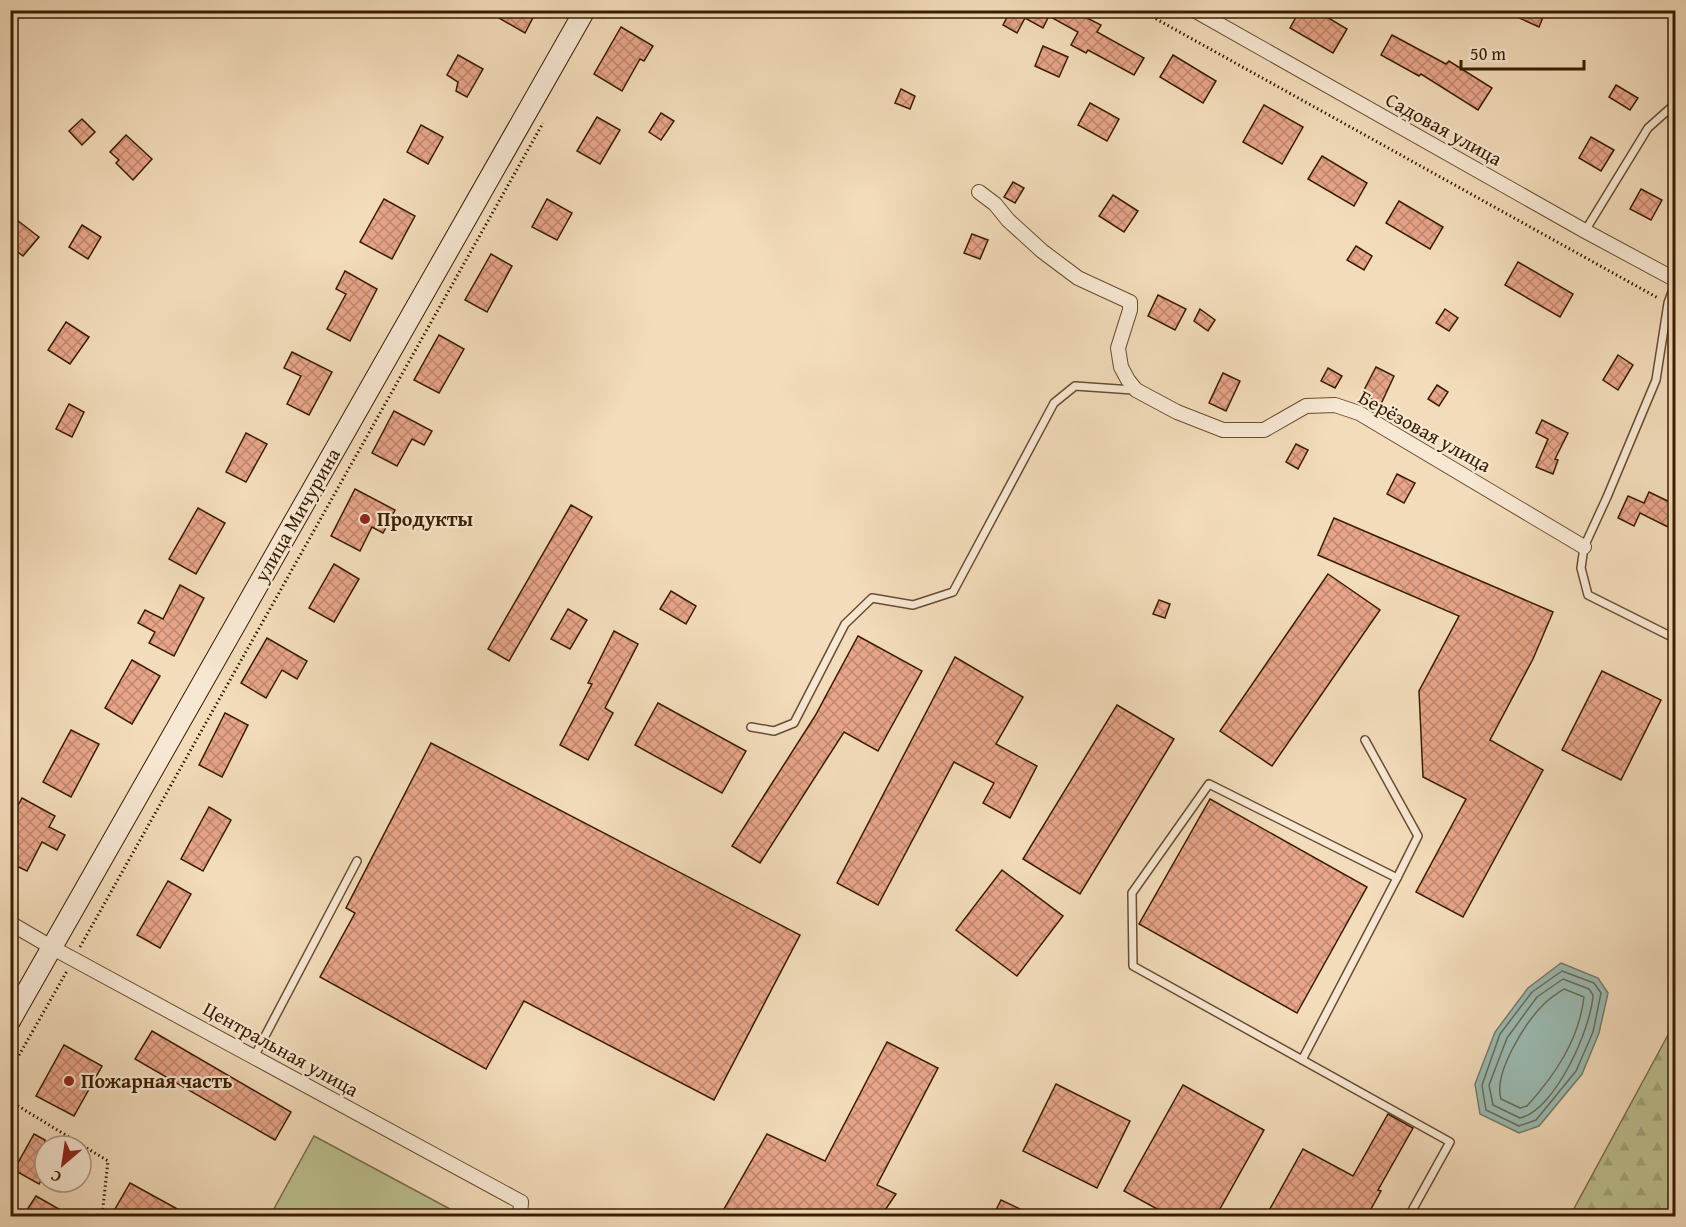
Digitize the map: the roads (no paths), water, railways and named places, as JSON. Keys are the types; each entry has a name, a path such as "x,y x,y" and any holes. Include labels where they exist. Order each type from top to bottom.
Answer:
{"street":[{"name":"Садовая улица","path":"1194,10 1676,280"},
{"name":"улица Мичурина","path":"10,1021 593,16"},
{"path":"979,192 995,204 1008,220 1042,250 1078,278 1130,302 1130,310 1118,348 1121,367 1136,390"},
{"name":"Берёзовая улица","path":"1136,390 1177,412 1223,430 1264,430 1306,406 1335,405 1359,413 1584,547"},
{"name":"Центральная улица","path":"10,922 51,947 521,1202 520,1216"}],"lane":[{"path":"1585,231 1648,128 1676,103"},
{"path":"1676,280 1668,303 1656,380 1584,547 1581,568 1588,595 1676,639"},
{"path":"751,727 774,731 794,723 845,624 872,598 913,605 953,592 1054,403 1075,386 1136,390"},
{"path":"1302,1060 1418,836 1365,740"},
{"path":"1398,878 1209,784 1132,893 1133,966 1450,1142 1409,1216"},
{"path":"254,1057 357,861"}],"water":[{"path":"1561,963 1598,978 1608,993 1599,1033 1582,1074 1539,1126 1519,1133 1480,1114 1475,1084 1495,1032 1528,988"}],"place":[{"name":"Продукты","path":"365,519"},
{"name":"Пожарная часть","path":"69,1081"}]}
